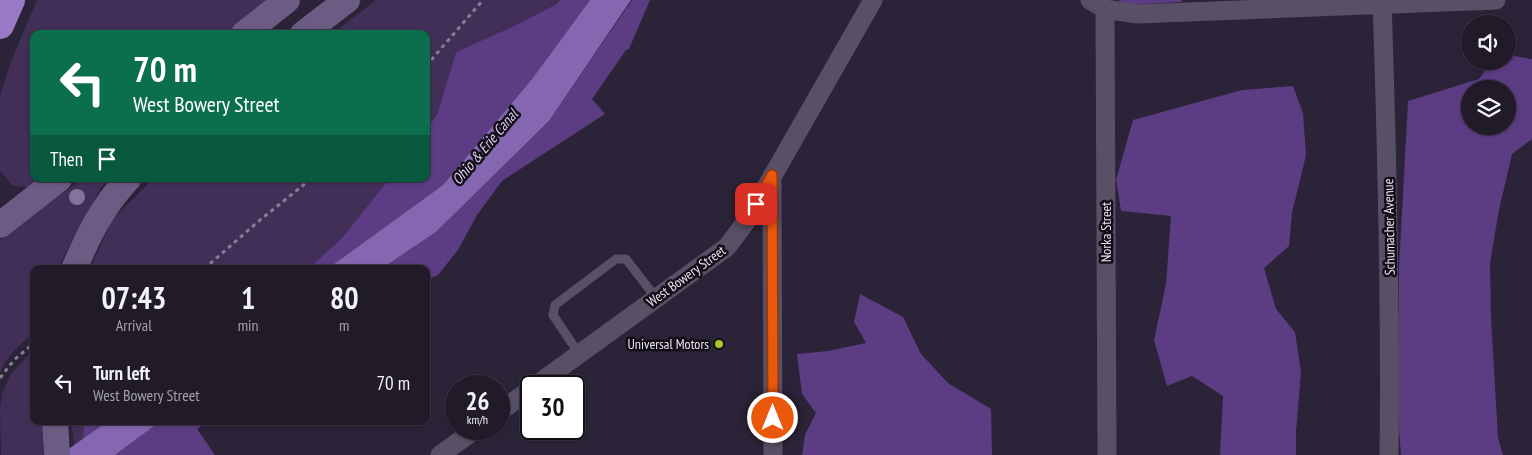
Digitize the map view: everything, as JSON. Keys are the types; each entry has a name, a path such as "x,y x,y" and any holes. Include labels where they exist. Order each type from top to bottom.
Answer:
{"highway":[{"path":"0,25 11,0"}],"main road":[{"path":"249,30 287,0"},
{"path":"309,30 347,0"},
{"path":"0,225 55,182"},
{"path":"76,265 94,224 114,194 125,182"},
{"path":"55,425 57,455"}],"street":[{"name":"West Bowery Street","path":"550,375 727,247 748,219 873,0"},
{"path":"1098,5 1137,14 1382,2 1496,0"},
{"name":"Schumacher Avenue","path":"1382,2 1389,216 1389,455"},
{"name":"Norka Street","path":"1098,5 1106,455"},
{"path":"772,175 773,455"},
{"path":"448,452 463,440"}],"lane":[{"path":"579,354 553,315 555,305 616,259 626,259 656,298"}],"path":[{"path":"430,61 483,0"},
{"path":"209,265 307,182"},
{"path":"0,378 14,360 30,346"}],"shaded area":[{"path":"37,0 268,0 230,30 30,30 30,182 36,182 30,187 13,186 0,171 0,96 10,64"},
{"path":"376,0 560,0 558,4 514,26 456,52 437,115 430,124 430,30 337,30"},
{"path":"560,0 590,0 532,79 443,185 333,265 312,265 342,238 387,182 430,182 430,124 437,115 456,52 557,4"},
{"path":"632,0 650,0 629,49 626,50 592,99 605,114 502,181 477,215 458,250 438,275 430,278 430,265 387,265 436,232 549,121"},
{"path":"1118,0 1182,0 1181,2 1126,5"},
{"path":"1516,56 1532,59 1532,139 1512,154 1499,210 1490,263 1491,318 1498,438 1503,455 1401,455 1399,429 1399,268 1408,101 1461,85 1461,135 1516,135 1516,80 1476,80 1479,79 1486,70 1516,70"},
{"path":"1293,86 1303,113 1306,155 1292,213 1289,246 1264,268 1276,309 1295,332 1301,372 1296,455 1220,455 1223,396 1192,376 1167,386 1154,340 1166,284 1171,216 1121,211 1116,180 1133,120 1242,90"},
{"path":"78,182 107,182 101,187 60,265 30,265 30,337 14,351 0,373 0,240"},
{"path":"150,182 387,182 342,238 312,265 92,265 112,220"},
{"path":"860,294 903,317 921,354 948,383 991,409 992,455 802,455 805,435 816,413 802,394 797,354 828,351 866,343 854,322"},
{"path":"30,353 30,425 42,425 43,455 1,455 0,409 2,394 10,375"},
{"path":"72,425 84,425 83,439 74,445"},
{"path":"84,425 102,425 83,439"},
{"path":"156,425 204,425 197,429 215,455 115,455"}],"water":[{"name":"Ohio & Erie Canal","path":"590,0 631,0 549,121 436,232 387,265 333,265 443,185 532,79"},
{"path":"102,425 156,425 115,455 60,455"}],"place":[{"name":"Universal Motors","path":"719,344"}],"route":[{"path":"756,204 772,175 773,418"}]}
